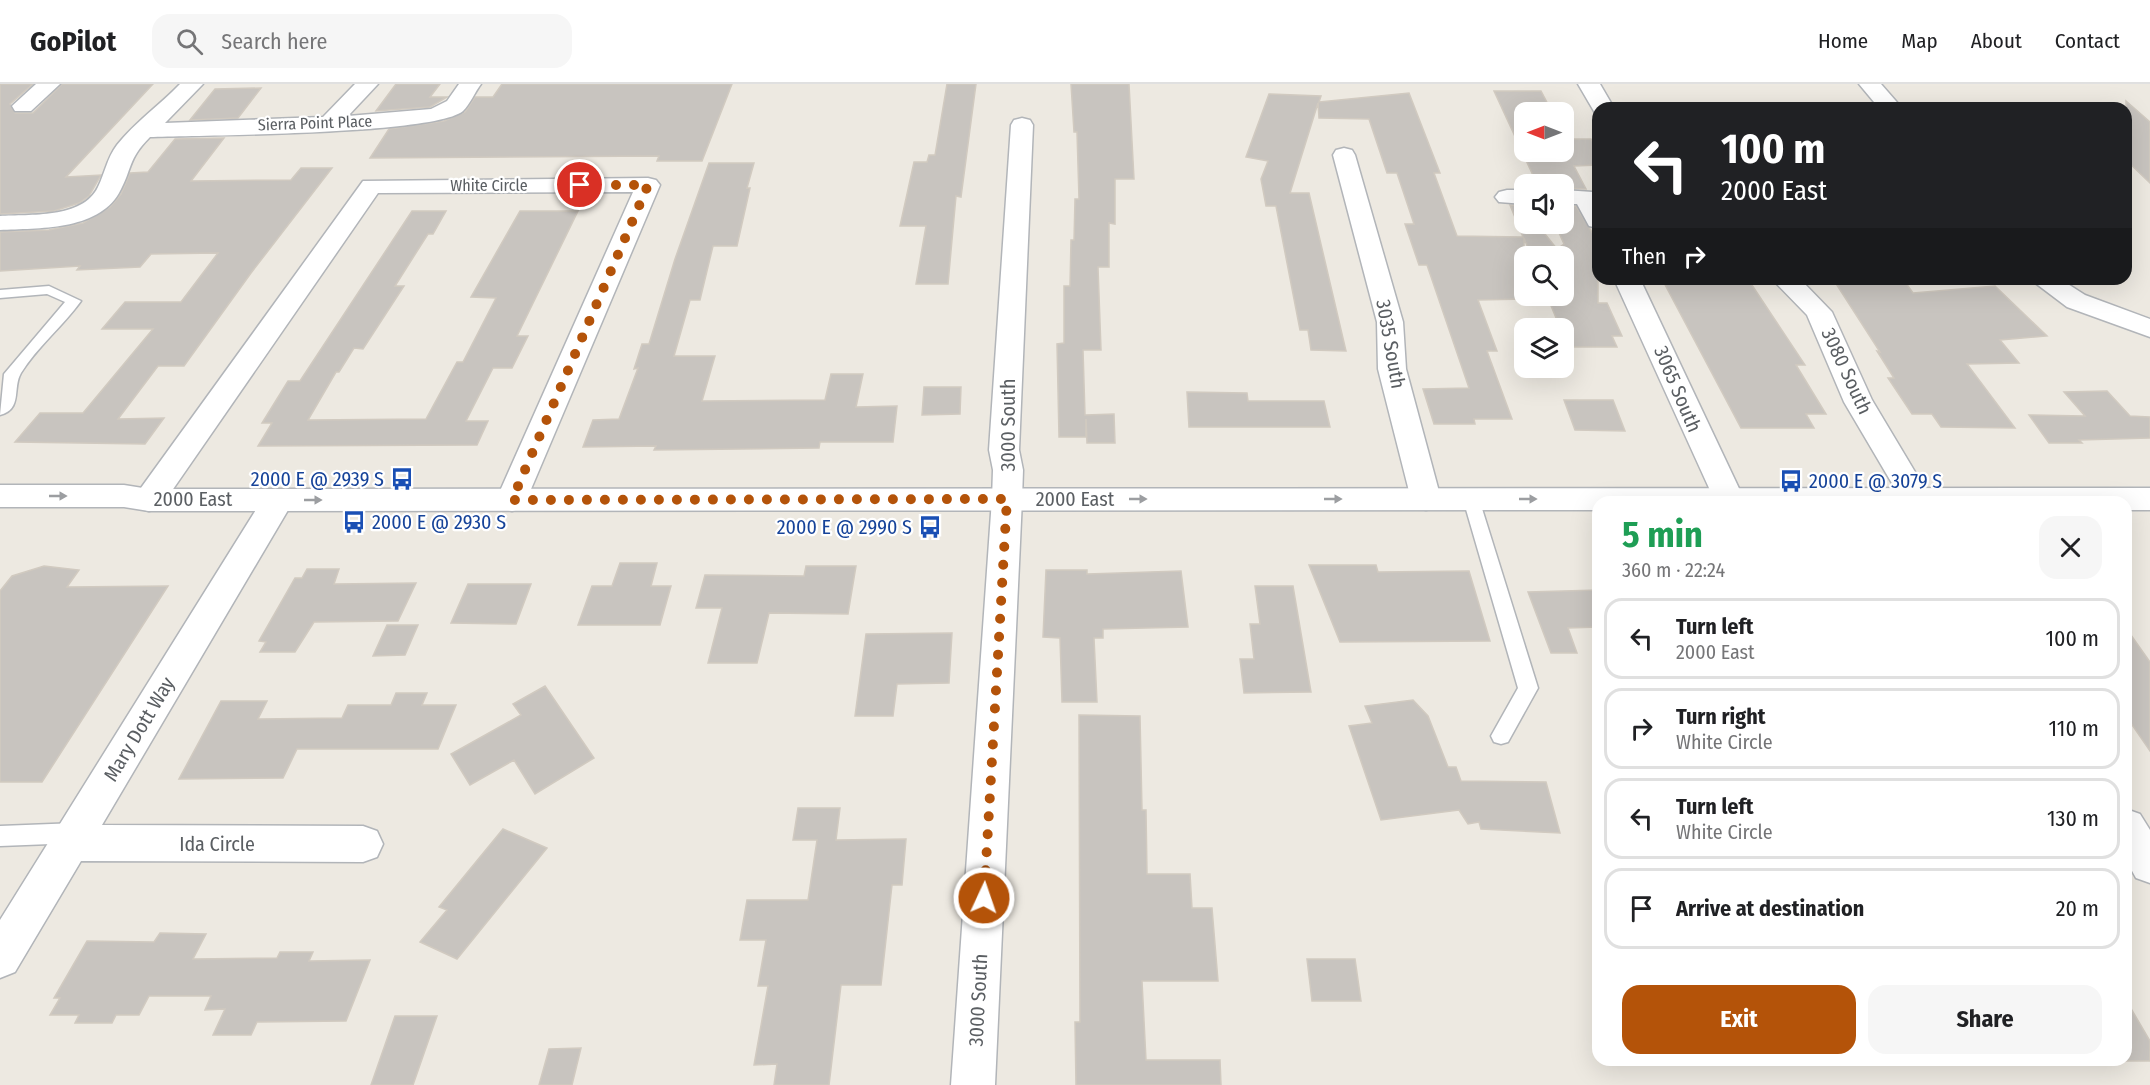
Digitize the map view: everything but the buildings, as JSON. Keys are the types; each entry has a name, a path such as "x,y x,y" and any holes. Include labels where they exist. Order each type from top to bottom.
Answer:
{"street":[{"path":"23,106 49,84"},
{"path":"0,223 59,218 92,206 109,190 123,153 192,84"},
{"path":"330,123 367,84"},
{"name":"Sierra Point Place","path":"145,130 330,123 436,115 455,106 471,84"},
{"path":"1589,84 1600,102"},
{"path":"1870,84 1886,102"},
{"name":"3000 South","path":"973,1085 1007,499 1008,470 1004,450 1022,125"},
{"name":"3035 South","path":"1344,155 1390,322 1392,369 1426,499"},
{"name":"White Circle","path":"149,500 371,186 648,185 512,500"},
{"path":"1574,197 1585,197 1592,210"},
{"name":"3065 South","path":"1630,285 1665,355 1682,404 1728,496"},
{"name":"3080 South","path":"1791,285 1819,312 1858,402 1883,440 1914,496"},
{"path":"2052,285 2076,301 2150,329"},
{"name":"2000 East","path":"0,496 124,496 149,500 1592,499"},
{"name":"2000 East","path":"2132,499 2150,499"},
{"name":"Mary Dott Way","path":"0,958 278,500"},
{"path":"2132,836 2150,865"},
{"name":"Ida Circle","path":"74,838 363,844"}],"lane":[{"path":"0,294 49,290 74,301 12,374 10,399 0,410"},
{"path":"1471,499 1528,688 1501,736"},
{"path":"0,836 74,838"}],"place":[{"name":"2000 E @ 2939 S","path":"402,479"},
{"name":"2000 E @ 3079 S","path":"1791,481"},
{"name":"2000 E @ 2930 S","path":"354,522"},
{"name":"2000 E @ 2990 S","path":"930,527"}],"route":[{"path":"580,185 648,185 512,500 1007,499 984,898"}]}
